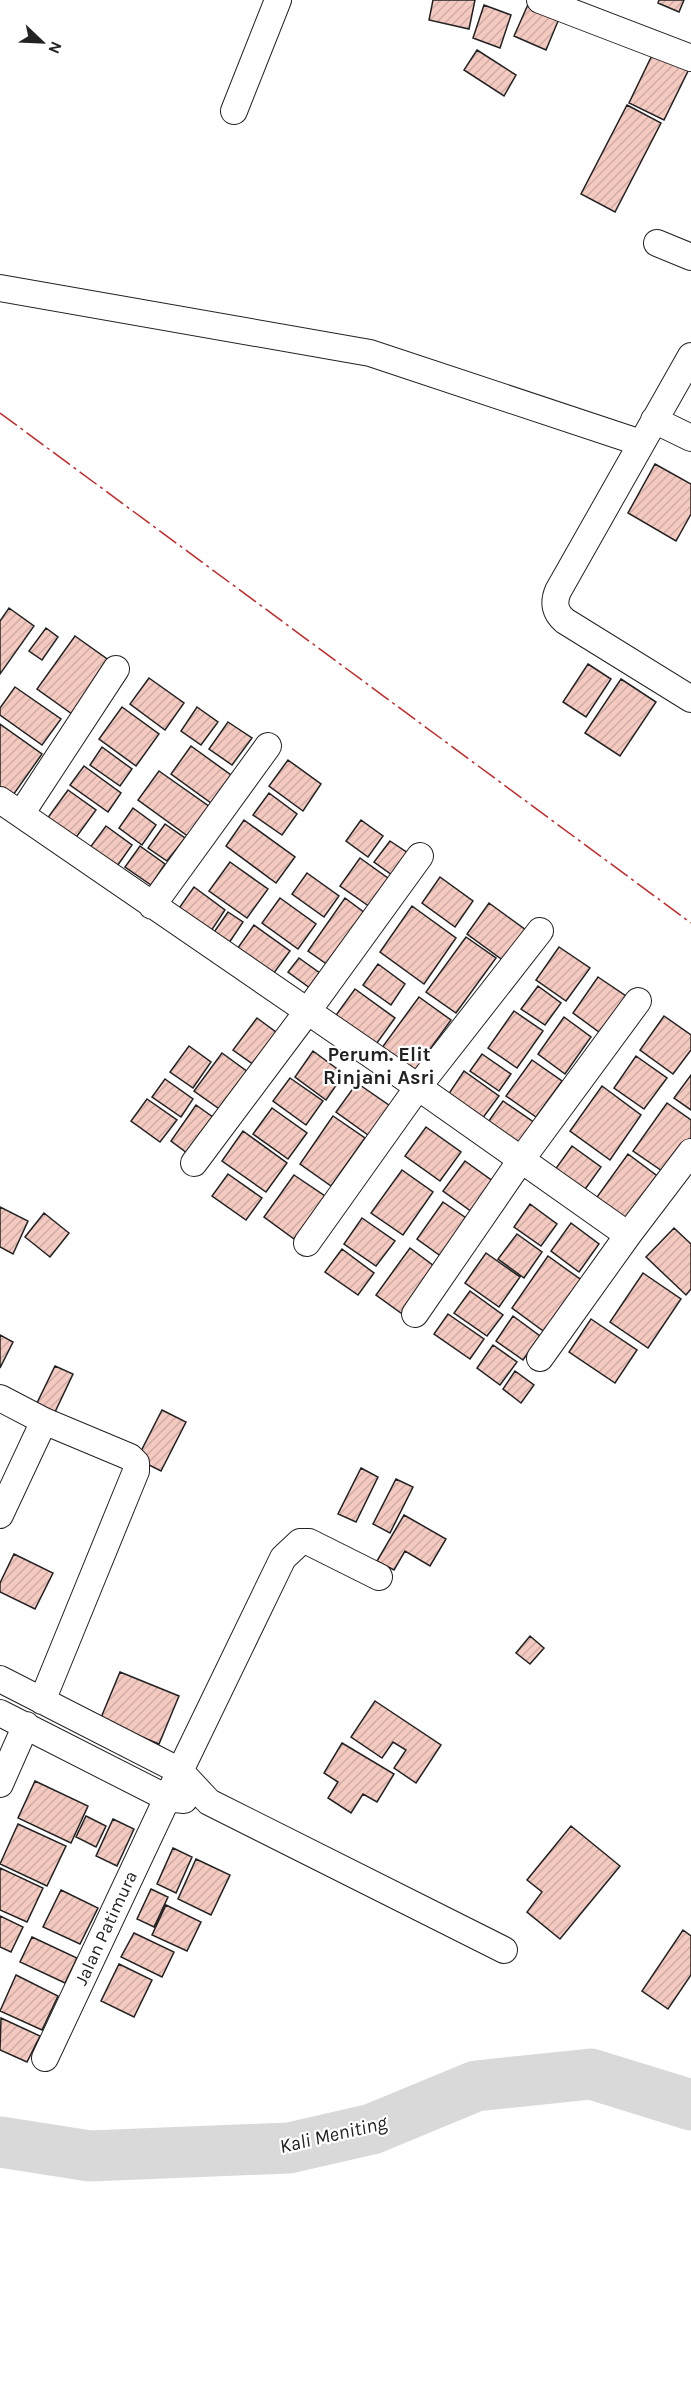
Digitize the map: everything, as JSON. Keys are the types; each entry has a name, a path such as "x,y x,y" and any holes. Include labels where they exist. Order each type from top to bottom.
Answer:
{"street":[{"path":"234,111 278,0"},
{"path":"540,0 691,58"},
{"path":"657,243 691,257"},
{"path":"0,288 370,353 641,443"},
{"path":"691,356 558,591 555,606 557,613 565,621 691,699"},
{"path":"654,420 691,438"},
{"path":"21,814 116,669"},
{"path":"152,906 268,746"},
{"path":"0,800 418,1087 628,1235"},
{"path":"195,1163 420,856"},
{"path":"308,1243 418,1087 540,931"},
{"path":"415,1314 521,1160 638,1001"},
{"path":"540,1358 691,1152"},
{"path":"0,1398 44,1421 130,1457 136,1464 136,1471 42,1701"},
{"path":"0,1515 44,1421"},
{"name":"Jalan Patimura","path":"45,2058 283,1558 300,1542 309,1542 379,1577"},
{"path":"0,1679 180,1771 209,1802 504,1950"},
{"path":"0,1713 167,1798 209,1802"},
{"path":"0,1784 26,1725"}],"building":[{"path":"433,0 475,0 469,29 429,20"},
{"path":"530,0 561,14 546,50 514,36"},
{"path":"659,0 684,0 679,12 658,3"},
{"path":"484,5 511,15 500,48 473,38"},
{"path":"656,47 691,65 664,120 629,103"},
{"path":"477,50 516,75 504,96 464,70"},
{"path":"627,105 661,123 615,212 581,194"},
{"path":"655,464 691,484 691,514 676,541 628,513"},
{"path":"9,608 34,626 0,674 0,621"},
{"path":"46,628 58,637 42,660 29,651"},
{"path":"75,636 110,661 72,714 37,689"},
{"path":"588,664 611,679 586,717 563,702"},
{"path":"149,678 184,703 165,730 130,704"},
{"path":"621,679 656,702 620,756 585,733"},
{"path":"15,687 61,719 42,745 0,715 0,708"},
{"path":"122,707 159,734 136,766 99,739"},
{"path":"197,707 218,722 201,745 181,731"},
{"path":"228,722 252,738 232,765 209,749"},
{"path":"0,724 42,754 11,798 0,790"},
{"path":"191,746 231,775 211,803 171,774"},
{"path":"102,747 132,769 120,786 90,765"},
{"path":"288,760 321,784 303,811 269,786"},
{"path":"84,766 121,793 108,812 70,785"},
{"path":"159,771 210,807 189,837 138,800"},
{"path":"68,790 96,810 72,843 44,823"},
{"path":"269,793 297,814 282,835 253,815"},
{"path":"133,808 156,825 142,845 119,828"},
{"path":"244,820 295,857 276,883 226,846"},
{"path":"361,820 383,836 368,857 346,841"},
{"path":"165,824 185,838 167,861 148,848"},
{"path":"106,826 132,845 113,872 86,853"},
{"path":"390,841 408,853 392,875 374,862"},
{"path":"140,846 165,864 151,885 125,867"},
{"path":"360,858 392,881 373,909 340,886"},
{"path":"230,862 268,889 247,918 209,891"},
{"path":"307,873 339,896 324,917 292,894"},
{"path":"440,877 473,901 455,927 422,903"},
{"path":"194,887 225,910 209,934 177,911"},
{"path":"280,898 316,924 298,949 262,923"},
{"path":"345,898 365,913 328,965 308,951"},
{"path":"489,903 530,933 508,964 467,934"},
{"path":"412,906 456,938 424,984 380,952"},
{"path":"228,912 243,922 227,946 212,935"},
{"path":"254,925 290,951 271,977 235,952"},
{"path":"466,937 496,958 456,1013 426,992"},
{"path":"559,947 590,968 566,1001 536,980"},
{"path":"299,958 324,976 314,991 288,972"},
{"path":"378,964 405,984 391,1005 363,985"},
{"path":"598,977 629,998 603,1035 573,1013"},
{"path":"538,986 561,1003 545,1025 521,1009"},
{"path":"355,989 395,1018 374,1047 334,1018"},
{"path":"419,997 451,1020 413,1073 381,1049"},
{"path":"514,1011 543,1031 517,1068 488,1048"},
{"path":"664,1016 691,1035 691,1050 673,1074 640,1050"},
{"path":"564,1017 591,1037 565,1074 538,1054"},
{"path":"257,1018 284,1038 261,1070 233,1050"},
{"path":"189,1046 211,1062 193,1088 170,1072"},
{"path":"313,1051 344,1074 326,1100 295,1077"},
{"path":"222,1053 252,1075 225,1113 194,1091"},
{"path":"482,1054 511,1074 499,1091 470,1071"},
{"path":"636,1056 667,1078 644,1109 614,1088"},
{"path":"532,1060 562,1081 536,1117 506,1096"},
{"path":"464,1071 499,1096 482,1119 448,1095"},
{"path":"691,1075 691,1110 674,1098"},
{"path":"290,1078 323,1101 306,1125 273,1101"},
{"path":"165,1079 193,1099 181,1117 152,1097"},
{"path":"357,1083 396,1110 375,1140 336,1112"},
{"path":"602,1086 641,1115 610,1160 570,1131"},
{"path":"147,1099 177,1120 160,1142 131,1121"},
{"path":"503,1101 535,1123 517,1148 486,1125"},
{"path":"667,1103 691,1120 691,1138 665,1173 633,1151"},
{"path":"196,1105 217,1120 191,1156 171,1141"},
{"path":"272,1108 307,1133 288,1159 253,1134"},
{"path":"333,1116 365,1138 331,1186 300,1164"},
{"path":"426,1127 461,1152 440,1181 405,1156"},
{"path":"243,1131 287,1163 266,1192 222,1161"},
{"path":"572,1146 601,1167 581,1195 552,1174"},
{"path":"628,1154 660,1178 625,1228 592,1204"},
{"path":"465,1161 494,1182 472,1212 443,1191"},
{"path":"402,1170 433,1192 403,1235 371,1213"},
{"path":"228,1174 262,1198 246,1220 212,1196"},
{"path":"294,1175 325,1196 294,1239 264,1217"},
{"path":"443,1202 469,1220 442,1257 417,1239"},
{"path":"530,1204 557,1224 541,1246 514,1227"},
{"path":"0,1207 28,1221 13,1254 0,1247"},
{"path":"44,1213 69,1233 50,1257 25,1237"},
{"path":"362,1218 395,1241 376,1266 344,1244"},
{"path":"571,1223 599,1244 579,1272 551,1251"},
{"path":"674,1228 691,1244 691,1289 686,1295 646,1257"},
{"path":"517,1234 542,1252 524,1278 498,1259"},
{"path":"410,1248 438,1269 405,1316 376,1295"},
{"path":"342,1249 374,1273 358,1295 325,1272"},
{"path":"486,1253 520,1277 499,1307 465,1283"},
{"path":"548,1256 587,1284 550,1336 512,1308"},
{"path":"643,1273 681,1299 648,1348 610,1322"},
{"path":"470,1291 503,1315 487,1336 454,1313"},
{"path":"448,1314 484,1339 470,1359 434,1334"},
{"path":"513,1316 540,1336 523,1360 496,1341"},
{"path":"591,1319 637,1350 615,1383 569,1352"},
{"path":"0,1335 13,1342 0,1368"},
{"path":"493,1345 517,1362 500,1385 477,1368"},
{"path":"55,1366 73,1374 55,1412 37,1403"},
{"path":"515,1371 534,1385 521,1403 503,1389"},
{"path":"162,1410 186,1422 161,1471 137,1459"},
{"path":"361,1468 378,1477 356,1522 338,1514"},
{"path":"396,1479 413,1487 390,1533 373,1524"},
{"path":"404,1515 446,1539 430,1566 405,1551 394,1570 377,1561"},
{"path":"14,1554 53,1573 35,1609 0,1592 0,1583"},
{"path":"530,1636 544,1648 530,1664 516,1653"},
{"path":"120,1672 179,1696 159,1744 100,1720"},
{"path":"375,1701 441,1745 416,1783 394,1768 406,1750 393,1742 382,1758 351,1737"},
{"path":"342,1743 394,1774 377,1802 363,1794 351,1813 328,1798 338,1782 324,1773"},
{"path":"35,1781 88,1806 71,1843 18,1818"},
{"path":"86,1816 106,1826 96,1847 76,1837"},
{"path":"113,1819 134,1829 117,1866 96,1856"},
{"path":"18,1824 66,1846 47,1886 0,1864"},
{"path":"571,1826 620,1866 560,1939 527,1912 542,1892 527,1880"},
{"path":"173,1848 192,1857 176,1893 157,1884"},
{"path":"196,1859 230,1875 211,1915 178,1899"},
{"path":"0,1868 43,1888 27,1922 0,1910"},
{"path":"151,1889 168,1897 154,1927 137,1919"},
{"path":"61,1890 98,1908 80,1944 43,1927"},
{"path":"166,1905 201,1922 187,1951 152,1935"},
{"path":"0,1916 23,1927 11,1952 0,1947"},
{"path":"683,1930 691,1936 691,1975 668,2009 642,1991"},
{"path":"134,1933 174,1952 162,1977 121,1957"},
{"path":"32,1937 77,1958 65,1983 20,1962"},
{"path":"119,1964 152,1980 134,2017 101,2001"},
{"path":"16,1975 58,1996 42,2030 0,2011"},
{"path":"1,2018 40,2036 27,2062 0,2050"}],"waterway":[{"name":"Kali Meniting","path":"0,2142 90,2156 289,2148 372,2129 476,2086 591,2074 691,2105"}],"power":[{"path":"0,413 691,923"}],"district":[{"name":"Perum. Elit Rinjani Asri","path":"379,1066"}]}
